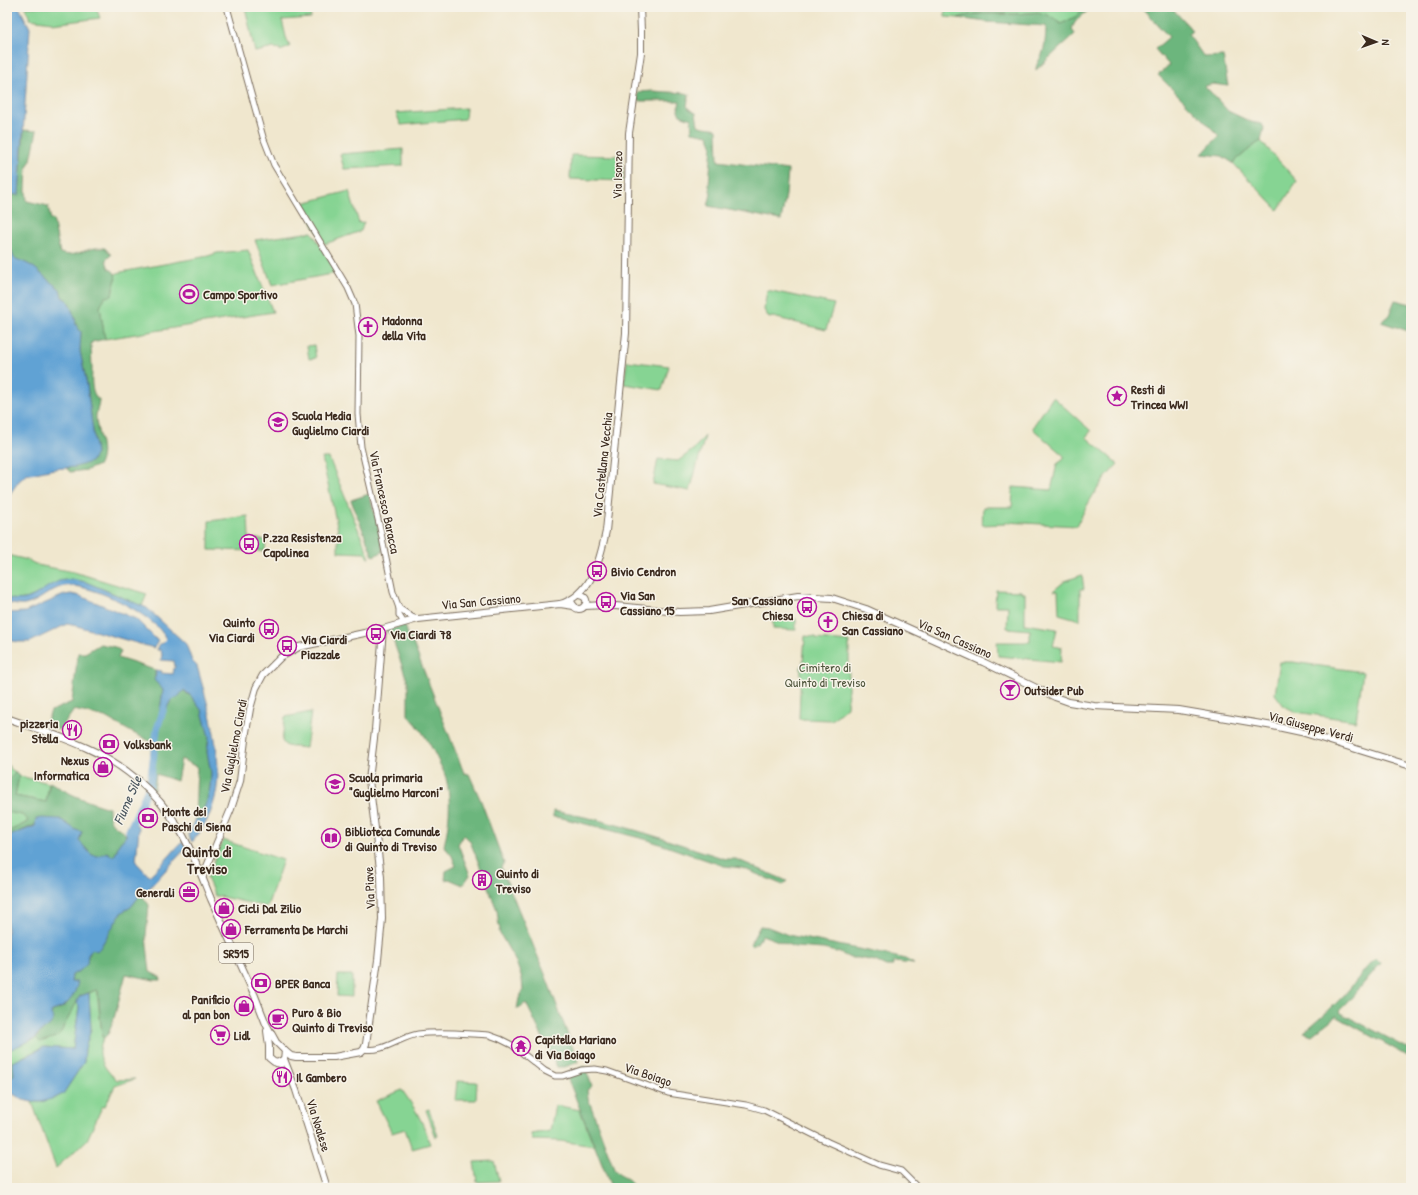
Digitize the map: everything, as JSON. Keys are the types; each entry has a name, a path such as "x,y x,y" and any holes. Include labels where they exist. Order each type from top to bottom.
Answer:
{"main road":[{"name":"Via Isonzo","path":"625,345 627,311 629,133 641,53 640,7"},
{"name":"Via Castellana Vecchia","path":"586,598 588,585 599,558 606,531 625,345"},
{"name":"Via Castellana Vecchia","path":"579,595 588,585"},
{"path":"579,595 586,598 585,606 582,608 579,609 572,603 573,599 579,595"},
{"name":"Via San Cassiano","path":"585,606 601,604 690,612 709,611 798,596 832,598 866,609 979,660 1055,697 1069,702 1094,706 1161,709 1205,714"},
{"name":"Via San Cassiano","path":"586,598 601,604"},
{"name":"Via San Cassiano","path":"560,604 573,599"},
{"name":"Via San Cassiano","path":"404,623 418,619 560,604 574,606"},
{"name":"Via Guglielmo Ciardi","path":"202,879 240,781 250,708 263,675 273,664 287,653 299,647 404,623"},
{"name":"Via Piave","path":"364,1049 373,998 382,920 381,877 369,780 375,730 383,629"},
{"name":"Via Giuseppe Verdi","path":"1205,714 1286,728 1411,766"},
{"name":"SR515","path":"7,718 76,743 120,766 144,786 174,821 194,859 266,1024 274,1041 279,1046"},
{"path":"266,1024 269,1058 272,1062 282,1065 288,1061"},
{"path":"269,1051 273,1046 279,1046"},
{"name":"Via Boiago","path":"279,1046 290,1055 288,1061 334,1057 357,1053 364,1049"},
{"path":"285,1051 288,1061"},
{"path":"277,1063 288,1061"},
{"name":"Via Noalese","path":"288,1061 326,1188"}],"street":[{"name":"Via Francesco Baracca","path":"227,7 263,137 274,165 348,288 355,304 359,336 357,402 360,440 380,528 392,592 402,614 404,623"},
{"name":"Via Francesco Baracca","path":"402,614 418,619"},
{"path":"395,625 402,614"},
{"name":"Via Boiago","path":"364,1049 370,1050 419,1034 489,1035 500,1038 512,1045 545,1071 555,1076 563,1076 581,1070 595,1069 606,1071 668,1093 746,1105 764,1110 828,1142 880,1165 901,1171 918,1188"}],"green space":[{"path":"25,7 96,7 100,18 52,24 52,22 30,19"},
{"path":"245,7 309,7 311,18 282,20 290,47 280,51 280,49 274,48 255,52"},
{"path":"1085,7 1075,17 1061,24 1049,16 1038,12 1015,14 982,13 958,18 945,17 945,8"},
{"path":"1085,7 1092,7 1076,21 1072,30 1075,34 1036,70 1044,48 1046,26 986,22 958,18 979,14 1042,13 1048,15 1061,24 1075,17"},
{"path":"1141,7 1171,7 1193,31 1188,34 1204,57 1223,56 1228,86 1213,84 1205,86 1228,111 1251,122 1262,124 1264,128 1261,141 1233,163 1222,156 1202,154 1219,136 1158,75 1169,65 1155,49 1169,37"},
{"path":"652,91 689,94 687,106 696,113 698,125 717,129 718,161 788,170 786,195 781,220 708,206 711,194 709,185 712,144 708,135 692,132 691,119 680,115 678,110 680,101 636,101 638,92"},
{"path":"466,108 465,119 401,125 396,113"},
{"path":"24,130 37,131 31,160 27,167 27,201 48,206 51,220 53,219 60,253 69,255 95,248 105,248 111,255 106,260 109,269 114,272 116,276 112,296 105,297 100,307 105,339 92,342 91,345 92,384 93,391 97,399 99,399 96,421 102,452 99,465 87,470 70,472 66,468 75,467 96,454 87,385 80,351 81,332 76,325 75,318 68,301 62,297 60,289 34,267 14,258 11,250 7,251 7,194 19,195"},
{"path":"1261,141 1297,181 1278,210 1233,163"},
{"path":"403,149 403,166 344,169 340,154"},
{"path":"571,155 623,156 623,181 570,179"},
{"path":"349,191 359,223 364,222 361,231 325,244 314,227 303,203"},
{"path":"312,232 337,273 272,285 255,240"},
{"name":"Campo Sportivo","path":"248,250 273,312 105,339 100,307 105,297 113,292 116,279 115,274 217,253"},
{"path":"767,290 834,304 826,330 773,317 769,318 764,310"},
{"path":"1395,300 1411,304 1411,332 1381,322 1389,315"},
{"path":"314,345 316,358 309,359 307,346"},
{"path":"627,361 669,366 662,390 624,384"},
{"path":"1053,397 1091,431 1086,437 1118,464 1094,493 1077,526 1006,522 1005,524 982,525 983,507 1012,507 1013,487 1051,490 1057,464 1064,459 1064,456 1033,429 1034,425"},
{"path":"705,436 690,491 653,484 658,459 678,461 694,449"},
{"path":"322,458 329,458 370,558 368,558 365,553 338,552 338,530"},
{"path":"369,494 380,533 383,552 373,556 351,500"},
{"path":"248,516 249,538 266,540 265,551 209,550 209,521"},
{"path":"7,555 28,560 37,565 74,572 147,594 142,606 95,586 70,580 61,581 25,599 17,600 7,598"},
{"path":"1082,575 1084,589 1080,589 1080,620 1059,614 1058,591 1053,591 1065,581"},
{"path":"996,590 1021,591 1022,593 1025,593 1025,624 1057,629 1053,646 1062,648 1061,662 998,656 997,642 1030,642 1030,630 1007,628 1008,606 995,606"},
{"path":"773,618 796,619 796,630 773,629"},
{"path":"405,625 464,773 469,774 481,801 504,863 501,867 545,974 577,1059 578,1062 565,1067 557,1067 526,1003 517,1009 519,998 523,991 522,979 516,962 499,932 500,928 497,910 470,841 464,835 458,844 470,875 463,885 449,879 445,880 446,871 456,866 452,856 444,846 449,812 449,795 446,778 427,739 408,715 408,683 391,634 387,632 387,630"},
{"name":"Cimitero di Quinto di Treviso","path":"805,636 816,637 816,639 849,642 847,707 832,720 799,719 801,667 803,664"},
{"path":"100,644 115,647 121,651 118,658 155,670 155,680 163,690 160,711 163,716 171,700 178,697 184,689 202,711 209,737 207,752 211,773 207,801 199,820 195,820 197,767 181,759 177,781 156,774 154,790 146,783 149,774 152,742 105,717 74,710 60,730 45,726 51,711 72,702 78,653 85,653"},
{"path":"1280,662 1293,662 1363,672 1356,721 1296,712 1284,706 1275,694"},
{"path":"311,712 306,748 286,746 282,741 285,717"},
{"path":"7,764 16,772 7,781"},
{"path":"16,772 19,776 15,796 46,802 50,782 78,797 109,808 111,822 126,836 119,844 115,855 112,856 107,852 98,857 92,855 79,841 82,832 76,830 60,819 35,825 7,837 7,832 26,823 28,820 22,815 7,812 7,781"},
{"path":"19,776 49,783 46,802 15,796"},
{"path":"553,811 619,825 726,859 736,859 787,881 783,885 742,868 724,866 648,840 553,817"},
{"path":"7,812 22,815 28,819 26,823 7,832"},
{"path":"223,840 283,860 267,907 215,896 207,878"},
{"path":"146,893 143,897 149,905 146,936 150,972 160,977 161,980 126,974 113,1022 108,1034 104,1038 102,1037 98,991 96,990 80,996 61,1032 56,1037 40,1042 36,1038 45,1027 50,1025 52,1011 63,1007 72,997 77,982 71,982 72,975 81,970 92,949 100,948 121,913 131,907 141,894"},
{"path":"760,926 768,927 788,935 905,959 914,964 894,962 893,966 886,966 875,961 850,958 840,953 823,949 795,947 762,935 757,943 752,946 750,944"},
{"path":"1376,958 1381,963 1339,1011 1411,1050 1411,1058 1336,1016 1312,1035 1304,1032 1340,999"},
{"path":"338,975 352,975 352,997 337,996"},
{"path":"96,990 102,1037 104,1038 100,1050 102,1061 108,1071 117,1080 135,1079 115,1086 105,1106 102,1107 87,1140 56,1168 32,1102 41,1102 63,1094 84,1062 85,1048 91,1029 89,993"},
{"path":"77,1001 79,1007 73,1049 44,1047 24,1056 19,1060 7,1062 8,1050 36,1038 40,1042 61,1032"},
{"path":"7,1062 13,1062 14,1075 7,1079"},
{"path":"585,1067 592,1086 587,1090 588,1098 614,1169 619,1175 630,1182 634,1188 612,1188 609,1182 566,1074"},
{"path":"457,1081 477,1082 476,1100 455,1100"},
{"path":"402,1090 419,1116 430,1144 412,1149 405,1129 392,1133 376,1101"},
{"path":"555,1105 580,1110 594,1146 560,1141 532,1140 531,1134 550,1131"},
{"path":"429,1109 438,1136 436,1137 426,1110"},
{"path":"494,1161 499,1181 477,1182 474,1162"}],"water":[{"path":"7,7 19,7 30,28 19,195 7,194"},
{"path":"11,249 14,258 34,267 60,289 62,297 68,301 75,318 76,325 81,332 80,351 87,385 96,454 91,462 75,467 54,469 26,475 19,481 7,498 7,251"},
{"path":"71,579 86,582 147,608 186,644 192,661 197,666 211,717 217,754 218,772 217,789 213,805 199,834 192,842 188,835 196,819 199,820 207,801 210,787 211,773 207,752 209,737 202,711 191,696 184,690 178,697 171,700 163,716 161,716 160,711 163,690 154,680 156,674 155,670 162,671 161,673 173,674 175,667 174,661 161,660 162,654 160,650 157,650 160,643 161,644 166,639 160,630 149,620 121,602 89,589 75,586 64,586 25,605 7,603 7,598 16,600 29,598 52,584"},
{"path":"71,594 80,596 136,619 158,641 154,648 67,624 30,642 7,640 7,613 25,612 64,595"},
{"path":"36,819 60,819 76,830 82,832 79,841 92,855 98,856 107,852 112,856 115,855 119,844 126,836 129,823 131,822 137,825 139,828 136,862 149,876 180,844 183,842 186,848 146,893 141,894 131,907 121,913 100,948 97,951 92,949 88,955 87,964 81,970 72,975 71,982 78,982 75,992 70,1001 62,1007 52,1011 51,1014 54,1019 50,1025 37,1035 36,1038 7,1051 7,837 35,826"},
{"path":"89,993 91,1029 85,1049 84,1062 63,1094 41,1102 32,1102 23,1100 10,1092 7,1093 7,1079 14,1075 13,1062 44,1047 73,1049 79,1007 77,1001 80,996"}],"waterway":[{"name":"Fiume Sile","path":"129,831 150,784 157,729 164,708"}],"place":[{"name":"Campo Sportivo","path":"189,294"},
{"name":"Madonna della Vita","path":"368,327"},
{"name":"Resti di Trincea WWI","path":"1117,396"},
{"name":"Scuola Media Guglielmo Ciardi","path":"278,422"},
{"name":"P.zza Resistenza Capolinea","path":"249,544"},
{"name":"Bivio Cendron","path":"597,571"},
{"name":"Via San Cassiano 15","path":"606,602"},
{"name":"San Cassiano Chiesa","path":"807,607"},
{"name":"Chiesa di San Cassiano","path":"828,622"},
{"name":"Quinto Via Ciardi","path":"269,629"},
{"name":"Via Ciardi 78","path":"376,634"},
{"name":"Via Ciardi Piazzale","path":"287,646"},
{"name":"Outsider Pub","path":"1010,690"},
{"name":"pizzeria Stella","path":"72,730"},
{"name":"Volksbank","path":"109,744"},
{"name":"Nexus Informatica","path":"103,767"},
{"name":"Scuola primaria \"Guglielmo Marconi\"","path":"335,784"},
{"name":"Monte dei Paschi di Siena","path":"148,818"},
{"name":"Biblioteca Comunale di Quinto di Treviso","path":"331,838"},
{"name":"Quinto di Treviso","path":"482,880"},
{"name":"Generali","path":"189,892"},
{"name":"Cicli Dal Zilio","path":"224,908"},
{"name":"Ferramenta De Marchi","path":"231,929"},
{"name":"BPER Banca","path":"261,983"},
{"name":"Panificio al pan bon","path":"244,1006"},
{"name":"Puro & Bio Quinto di Treviso","path":"278,1019"},
{"name":"Lidl","path":"220,1035"},
{"name":"Capitello Mariano di Via Boiago","path":"521,1046"},
{"name":"Il Gambero","path":"282,1077"}],"district":[{"name":"Quinto di Treviso","path":"207,860"}]}
